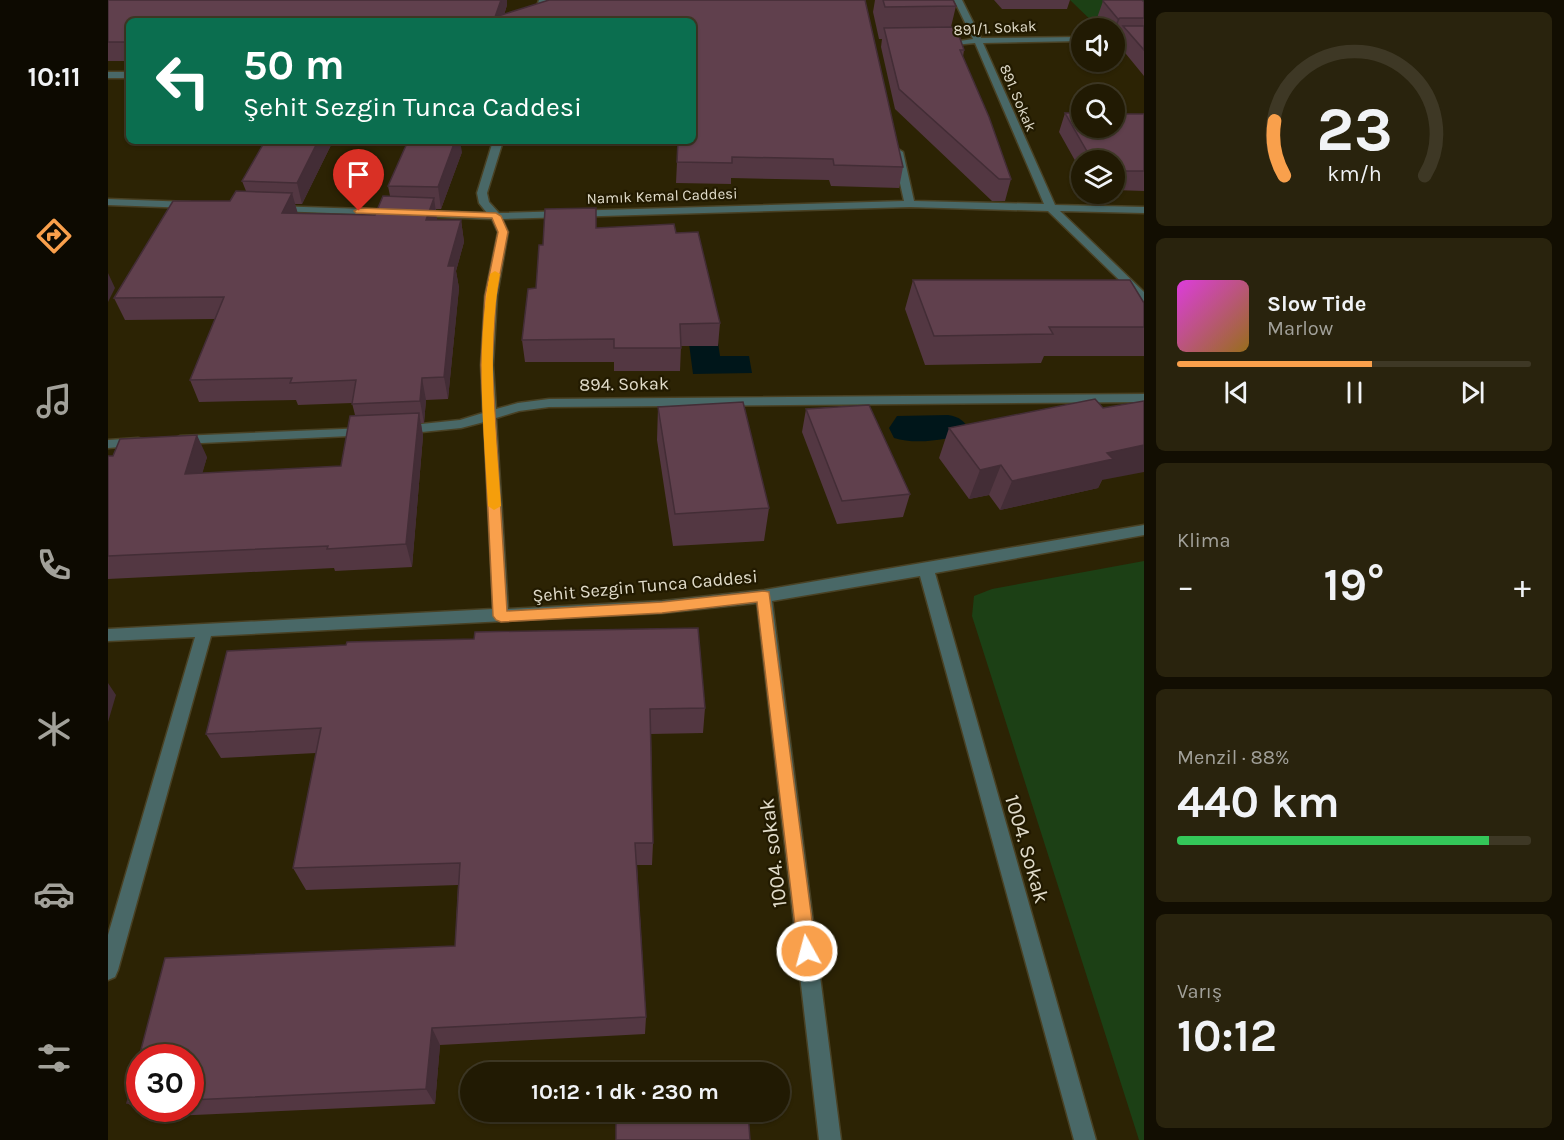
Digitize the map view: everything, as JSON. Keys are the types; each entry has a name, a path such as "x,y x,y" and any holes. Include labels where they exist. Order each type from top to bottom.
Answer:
{"street":[{"path":"537,18 543,0"},
{"name":"891. Sokak","path":"958,0 1051,208"},
{"name":"891/1. Sokak","path":"931,44 1071,39"},
{"path":"1125,39 1144,39"},
{"path":"108,75 126,75"},
{"path":"497,144 482,193 484,203 496,216 503,232 491,296 487,365 501,616"},
{"path":"897,147 910,204"},
{"path":"108,202 202,206"},
{"name":"Namık Kemal Caddesi","path":"261,208 496,216 910,204 1144,210"},
{"path":"1051,208 1144,298"},
{"name":"894. Sokak","path":"108,444 387,431 461,424 518,407 549,403 1144,398"},
{"name":"Şehit Sezgin Tunca Caddesi","path":"108,635 204,632 662,607 764,596 1144,531"},
{"name":"1004. Sokak","path":"926,569 1085,1140"},
{"name":"1004. sokak","path":"764,596 830,1140"},
{"path":"108,970 204,632"}],"green space":[{"path":"1070,0 1144,0 1144,34 1125,30 1125,18 1089,18"},
{"path":"1144,561 1144,1140 1139,1140 972,616 974,596 992,589"}],"shaded area":[{"path":"688,336 717,336 720,356 749,356 752,373 693,374"},
{"path":"948,415 962,420 970,432 942,439 912,441 894,438 889,428 897,416"}],"building":[{"path":"108,0 501,0 495,17 549,0 865,0 903,167 834,165 833,159 732,157 732,163 677,162 678,144 696,144 696,18 126,18 126,42 108,42"},
{"path":"883,0 953,0 956,6 885,7"},
{"path":"1142,0 1144,18 1117,18 1103,1"},
{"path":"1125,26 1144,26 1144,50 1125,28"},
{"path":"956,27 964,50 960,50 989,117 1011,179 999,179 899,89 884,28"},
{"path":"1065,113 1071,113 1071,123"},
{"path":"1125,114 1144,114 1144,171 1125,171 1125,150 1086,150 1079,138 1125,138"},
{"path":"263,144 316,144 297,183 242,181"},
{"path":"407,144 454,144 438,187 388,186"},
{"path":"236,191 292,193 282,213 375,215 383,196 434,198 426,220 461,220 448,266 455,266 444,377 422,378 420,401 352,404 356,380 290,383 292,378 190,380 224,297 114,298 173,201 230,201"},
{"path":"596,208 596,228 674,224 676,233 698,232 720,323 680,324 681,348 614,348 614,339 522,340 528,289 536,288 539,245 543,245 545,209"},
{"path":"913,280 1130,280 1144,303 1144,327 1049,327 1053,334 934,336"},
{"path":"1095,399 1103,408 1144,401 1144,445 1107,453 1113,459 1012,481 1001,465 980,470 949,428"},
{"path":"743,402 769,508 675,514 658,407"},
{"path":"869,405 910,494 842,501 806,409"},
{"path":"419,413 406,544 327,549 328,546 108,556 108,456 113,456 120,439 197,435 185,474 341,466 350,416"},
{"path":"698,628 705,708 650,709 653,843 635,843 646,1017 432,1028 426,1089 204,1099 204,1044 142,1044 165,958 455,946 460,863 293,868 321,728 206,734 227,651 346,645 347,642 474,639 475,632"},
{"path":"616,1122 749,1122 750,1140 616,1140"}],"slow traffic":[{"path":"494,506 487,365 491,296 495,274"}],"route":[{"path":"359,211 496,216 500,223 503,232 491,296 487,365 501,616 662,607 764,596 807,951"}]}
